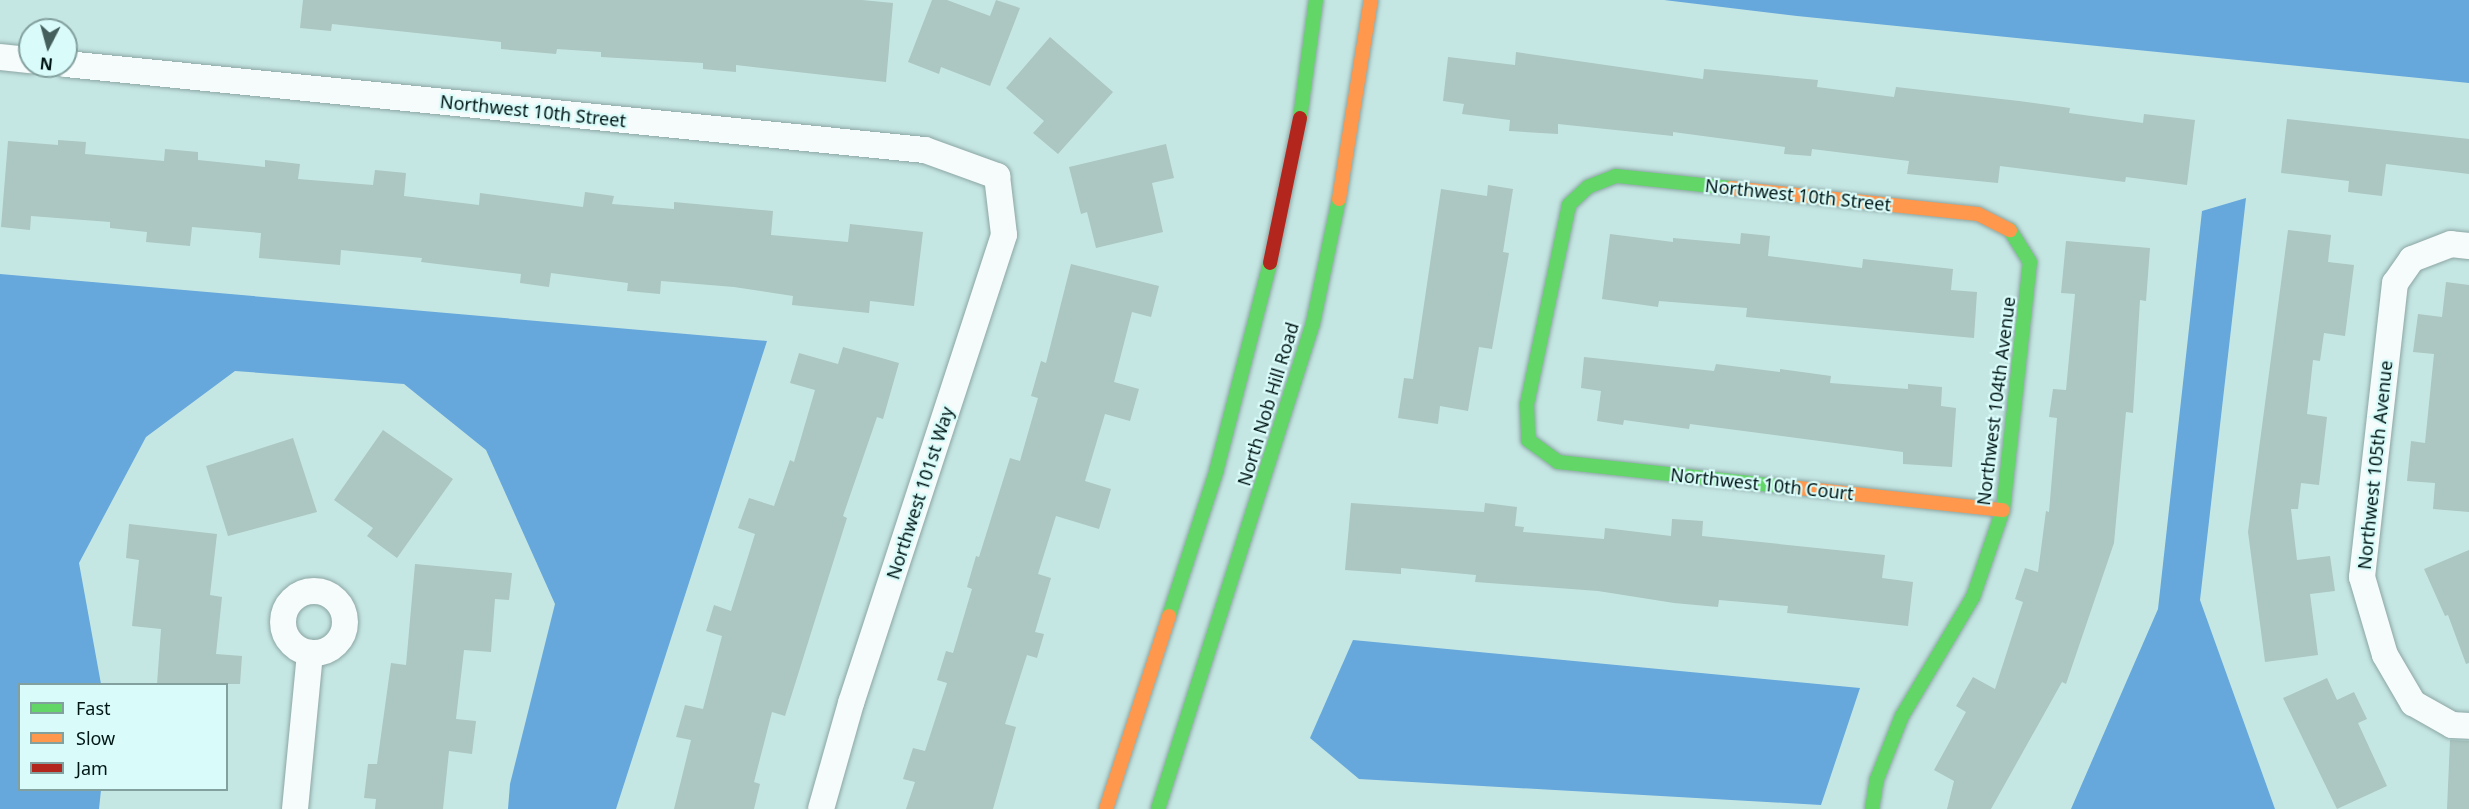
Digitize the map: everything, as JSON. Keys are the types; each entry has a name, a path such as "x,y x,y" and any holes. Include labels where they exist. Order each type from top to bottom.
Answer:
{"street":[{"name":"North Nob Hill Road","path":"1106,809 1216,472 1259,312 1297,136 1316,0"},
{"name":"North Nob Hill Road","path":"1158,809 1313,323 1351,140 1371,0"},
{"path":"0,57 18,59"},
{"name":"Northwest 10th Street","path":"78,65 925,150 997,176"},
{"name":"Northwest 101st Way","path":"821,809 850,703 1004,235 997,176"},
{"name":"Northwest 10th Street","path":"1528,440 1527,404 1569,205 1588,187 1616,176 1978,214 2008,227"},
{"name":"Northwest 104th Avenue","path":"1872,809 1877,778 1902,716 1973,597 2003,510 2030,262 2008,227"},
{"name":"Northwest 105th Avenue","path":"2469,246 2451,244 2412,259 2395,283 2362,577 2385,655 2413,703 2452,725 2469,726"},
{"name":"Northwest 10th Court","path":"1528,440 1558,462 2003,510"},
{"path":"295,809 310,653"}],"water":[{"path":"1664,0 2469,0 2469,83 1797,16"},
{"path":"2246,198 2200,600 2275,809 2071,809 2158,609 2202,211"},
{"path":"0,274 767,341 616,809 508,809 510,784 555,604 486,450 404,384 235,371 146,437 79,563 101,683 18,683 18,791 101,791 99,809 0,809"},
{"path":"1353,640 1860,688 1821,805 1359,779 1310,738"}],"building":[{"path":"303,0 862,0 893,3 886,82 736,65 736,72 703,69 703,63 601,57 601,52 557,49 556,54 501,49 501,42 332,24 331,31 300,28"},
{"path":"932,0 947,0 990,16 996,0 1020,8 990,86 941,67 939,74 908,62"},
{"path":"1050,37 1113,92 1058,154 1033,133 1044,121 1006,88"},
{"path":"1516,52 1703,79 1704,69 1818,80 1817,87 1894,97 1896,87 2019,101 2070,108 2069,113 2143,123 2144,114 2195,120 2187,185 2126,177 2125,182 2000,166 1998,183 1907,174 1909,161 1812,149 1811,156 1784,154 1785,147 1673,132 1673,136 1558,124 1558,134 1509,131 1510,120 1462,114 1464,104 1443,101 1448,57 1515,65"},
{"path":"2287,119 2469,139 2469,174 2386,164 2382,196 2348,192 2349,181 2281,173"},
{"path":"58,140 86,142 85,154 164,161 165,149 198,152 198,160 265,167 265,160 300,164 298,179 373,185 375,170 406,173 404,196 479,205 480,193 583,207 585,192 614,196 612,204 674,209 674,202 773,211 771,235 848,242 850,224 923,232 914,306 870,301 869,313 792,305 793,296 734,287 661,281 660,294 627,291 628,283 551,273 549,287 520,283 521,274 421,262 422,258 341,250 340,265 259,258 261,233 192,227 190,246 146,242 147,232 110,228 110,222 31,216 30,230 1,227 8,141 58,145"},
{"path":"1166,144 1174,178 1152,183 1163,232 1096,248 1087,212 1081,214 1069,167"},
{"path":"1488,185 1513,189 1503,252 1509,253 1492,349 1479,347 1468,411 1440,406 1438,424 1398,418 1404,378 1413,379 1441,189 1487,196"},
{"path":"2288,230 2331,235 2328,262 2354,265 2345,336 2324,333 2320,361 2313,360 2307,414 2327,417 2319,485 2301,483 2298,509 2291,509 2297,560 2330,556 2335,591 2310,594 2318,655 2265,662 2248,532"},
{"path":"1741,233 1770,236 1768,256 1862,268 1863,259 1953,269 1951,290 1977,292 1974,338 1746,317 1747,308 1659,301 1658,307 1602,299 1610,234 1673,242 1673,238 1740,244"},
{"path":"2066,241 2150,248 2146,301 2140,300 2133,413 2126,412 2114,543 2066,684 2062,682 1991,809 1947,809 1954,781 1934,770 1966,712 1956,706 1973,677 1995,689 2023,602 2015,599 2025,568 2038,572 2046,511 2049,512 2057,418 2049,417 2053,389 2066,390 2075,294 2061,293"},
{"path":"1071,264 1159,286 1151,317 1132,312 1114,382 1139,389 1130,421 1105,414 1085,481 1111,489 1099,529 1056,516 1038,574 1051,578 1035,632 1044,634 1037,658 1027,655 1005,724 1016,727 993,809 906,809 915,782 903,779 913,748 925,751 947,683 937,680 946,651 953,653 972,589 967,587 976,556 979,557 1010,458 1020,461 1038,398 1031,396 1041,361 1046,363"},
{"path":"2446,282 2469,285 2469,512 2433,509 2435,483 2407,481 2411,441 2425,443 2434,354 2413,352 2418,314 2442,317"},
{"path":"843,347 899,363 883,419 877,417 843,516 847,518 785,716 772,712 754,782 760,784 754,809 674,809 691,740 676,737 685,705 703,709 722,636 706,631 714,605 731,611 755,534 738,528 749,498 774,506 790,460 794,462 815,390 790,383 799,353 838,364"},
{"path":"1584,357 1714,371 1716,364 1780,372 1780,369 1831,376 1830,383 1908,389 1908,384 1942,387 1941,406 1956,408 1952,467 1903,464 1903,452 1690,424 1689,429 1624,420 1623,425 1597,421 1601,391 1581,388"},
{"path":"383,430 453,479 397,558 367,536 373,528 334,500"},
{"path":"293,438 317,512 228,536 206,466"},
{"path":"1351,503 1484,512 1485,503 1517,507 1515,526 1524,527 1523,532 1604,539 1605,528 1671,536 1672,519 1703,521 1702,536 1885,555 1882,578 1913,582 1908,626 1787,613 1788,606 1719,600 1718,607 1674,603 1598,591 1475,582 1476,575 1401,568 1401,574 1345,570"},
{"path":"129,524 217,534 210,595 222,597 216,654 242,656 240,684 157,683 161,629 132,626 139,560 126,558"},
{"path":"2469,550 2469,663 2466,664 2448,615 2445,616 2424,569"},
{"path":"415,564 512,573 509,600 495,599 491,652 464,650 456,719 476,721 472,754 449,751 443,809 375,809 376,799 364,798 368,764 377,764 391,663 406,665"},
{"path":"2327,678 2337,700 2354,692 2367,719 2358,723 2387,786 2337,809 2283,698"},
{"path":"2450,740 2469,741 2469,809 2447,809"}],"traffic: fast":[{"path":"1300,118 1316,0"},
{"path":"1731,188 1616,176 1588,187 1569,205 1527,404 1528,440 1558,462 1799,488"},
{"path":"1158,809 1313,323 1339,199"},
{"path":"1872,809 1877,779 1902,716 1973,597 2003,510 2030,262 2010,230"},
{"path":"1169,616 1216,472 1270,263"}],"traffic: slow":[{"path":"1339,199 1371,0"},
{"path":"1731,188 1978,214 2010,230"},
{"path":"1799,488 2003,510"},
{"path":"1106,809 1169,616"}],"traffic: jam":[{"path":"1270,263 1300,118"}]}
